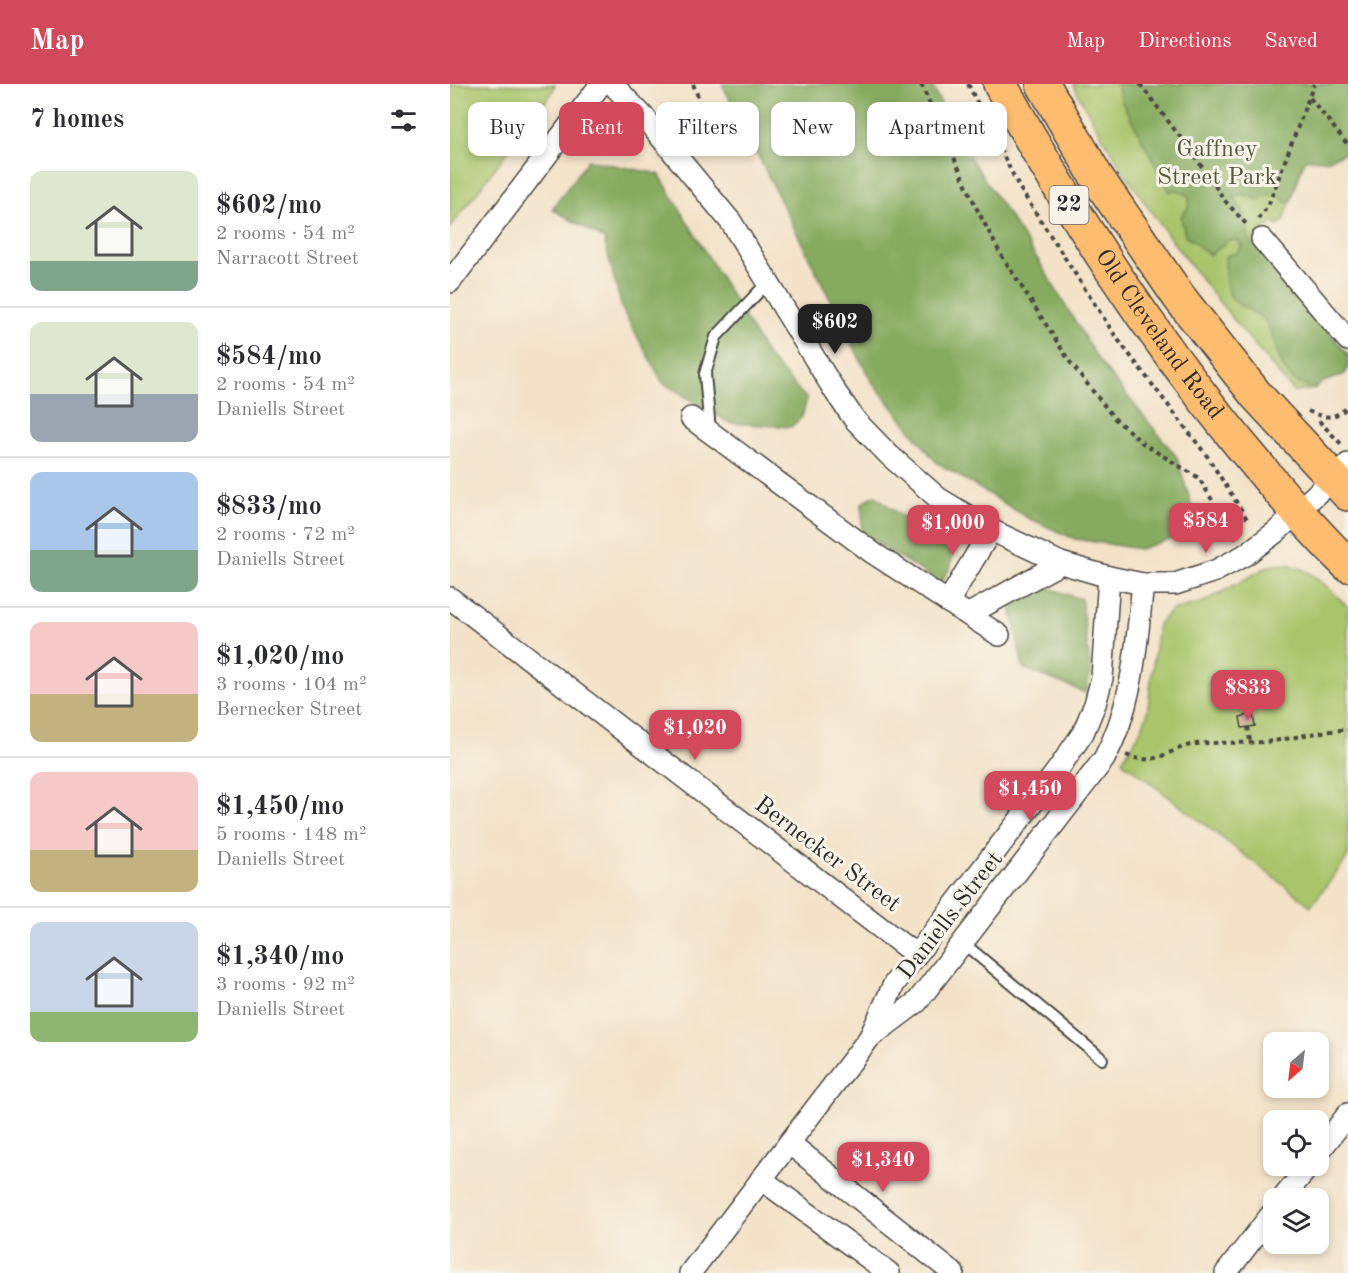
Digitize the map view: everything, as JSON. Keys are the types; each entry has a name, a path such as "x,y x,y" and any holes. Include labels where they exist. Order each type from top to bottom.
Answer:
{"highway":[{"name":"Old Cleveland Road","path":"1000,84 1067,202 1139,312 1204,399 1297,512 1348,565"},
{"name":"Old Cleveland Road","path":"1043,84 1095,176 1179,297 1257,396 1344,472"}],"street":[{"path":"450,282 601,84"},
{"path":"612,84 651,126 731,222 855,420 889,455 938,498 991,530 1061,563 1143,584 1175,584 1215,571 1245,555 1276,532 1344,472"},
{"path":"1262,239 1348,340"},
{"path":"691,418 873,553 999,635"},
{"path":"948,602 991,530"},
{"path":"969,614 1061,563"},
{"name":"Daniells Street","path":"690,1273 870,1037 894,984 1057,771 1083,733 1095,704 1102,678 1109,577"},
{"name":"Daniells Street","path":"870,1037 916,1002 1104,759 1123,719 1132,679 1143,584"},
{"name":"Bernecker Street","path":"450,598 916,955"},
{"path":"1329,1138 1348,1114"},
{"path":"789,1143 953,1273"},
{"path":"1291,1188 1301,1176"},
{"path":"761,1179 889,1273"},
{"path":"1226,1273 1263,1225"}],"lane":[{"path":"710,432 705,374 716,337 768,282"},
{"path":"962,942 1102,1059"}],"path":[{"path":"693,84 700,102"},
{"path":"921,84 981,218 1000,253 1070,362 1114,418 1145,445 1199,478 1245,555"},
{"path":"968,84 1019,187 1116,337 1207,456 1249,522"},
{"path":"1140,84 1226,202 1251,230 1268,206 1314,84"},
{"path":"1309,98 1348,145"},
{"path":"1310,412 1344,472"},
{"path":"1248,727 1250,742"},
{"path":"1122,753 1140,760 1155,759 1193,745 1278,741 1328,730 1348,730"}],"green space":[{"path":"450,84 555,85 545,102 468,102 468,156 504,156 450,228"},
{"path":"722,84 931,84 941,102 867,102 867,156 969,156 1038,260 1099,361 1177,457 1193,510 1180,536 1140,549 1075,539 1028,518 936,462 870,379 758,156 759,102 731,102"},
{"name":"Gaffney Street Park","path":"1073,84 1348,84 1348,157 1318,122 1284,220 1277,226 1274,222 1253,238 1348,355 1345,374 1323,382 1314,389 1294,392 1174,244 1120,166"},
{"name":"Gaffney Street Park","path":"1117,84 1348,84 1348,157 1345,153 1327,160 1307,159 1303,163 1291,201 1287,203 1277,194 1266,195 1259,200 1242,194 1234,197 1243,212 1250,241 1270,260 1348,355 1345,374 1323,382 1314,389 1298,383 1289,376 1265,321 1235,301 1227,287 1225,256 1237,253 1242,246 1238,240 1229,240 1210,255 1185,235 1181,217 1190,205 1188,195 1175,189 1170,192 1122,102"},
{"path":"588,160 659,174 768,357 807,399 802,417 791,427 730,423 663,383 622,309 604,239 552,209"},
{"path":"875,495 914,526 953,545 951,566 941,583 862,534 862,503"},
{"path":"1287,564 1313,575 1348,607 1348,857 1311,906 1122,761 1138,736 1147,715 1158,624 1172,610 1204,602 1269,566"},
{"path":"1038,584 1081,599 1091,672 1086,693 1023,668 1010,604"}],"building":[{"path":"1253,714 1255,726 1242,728 1240,717"}]}
